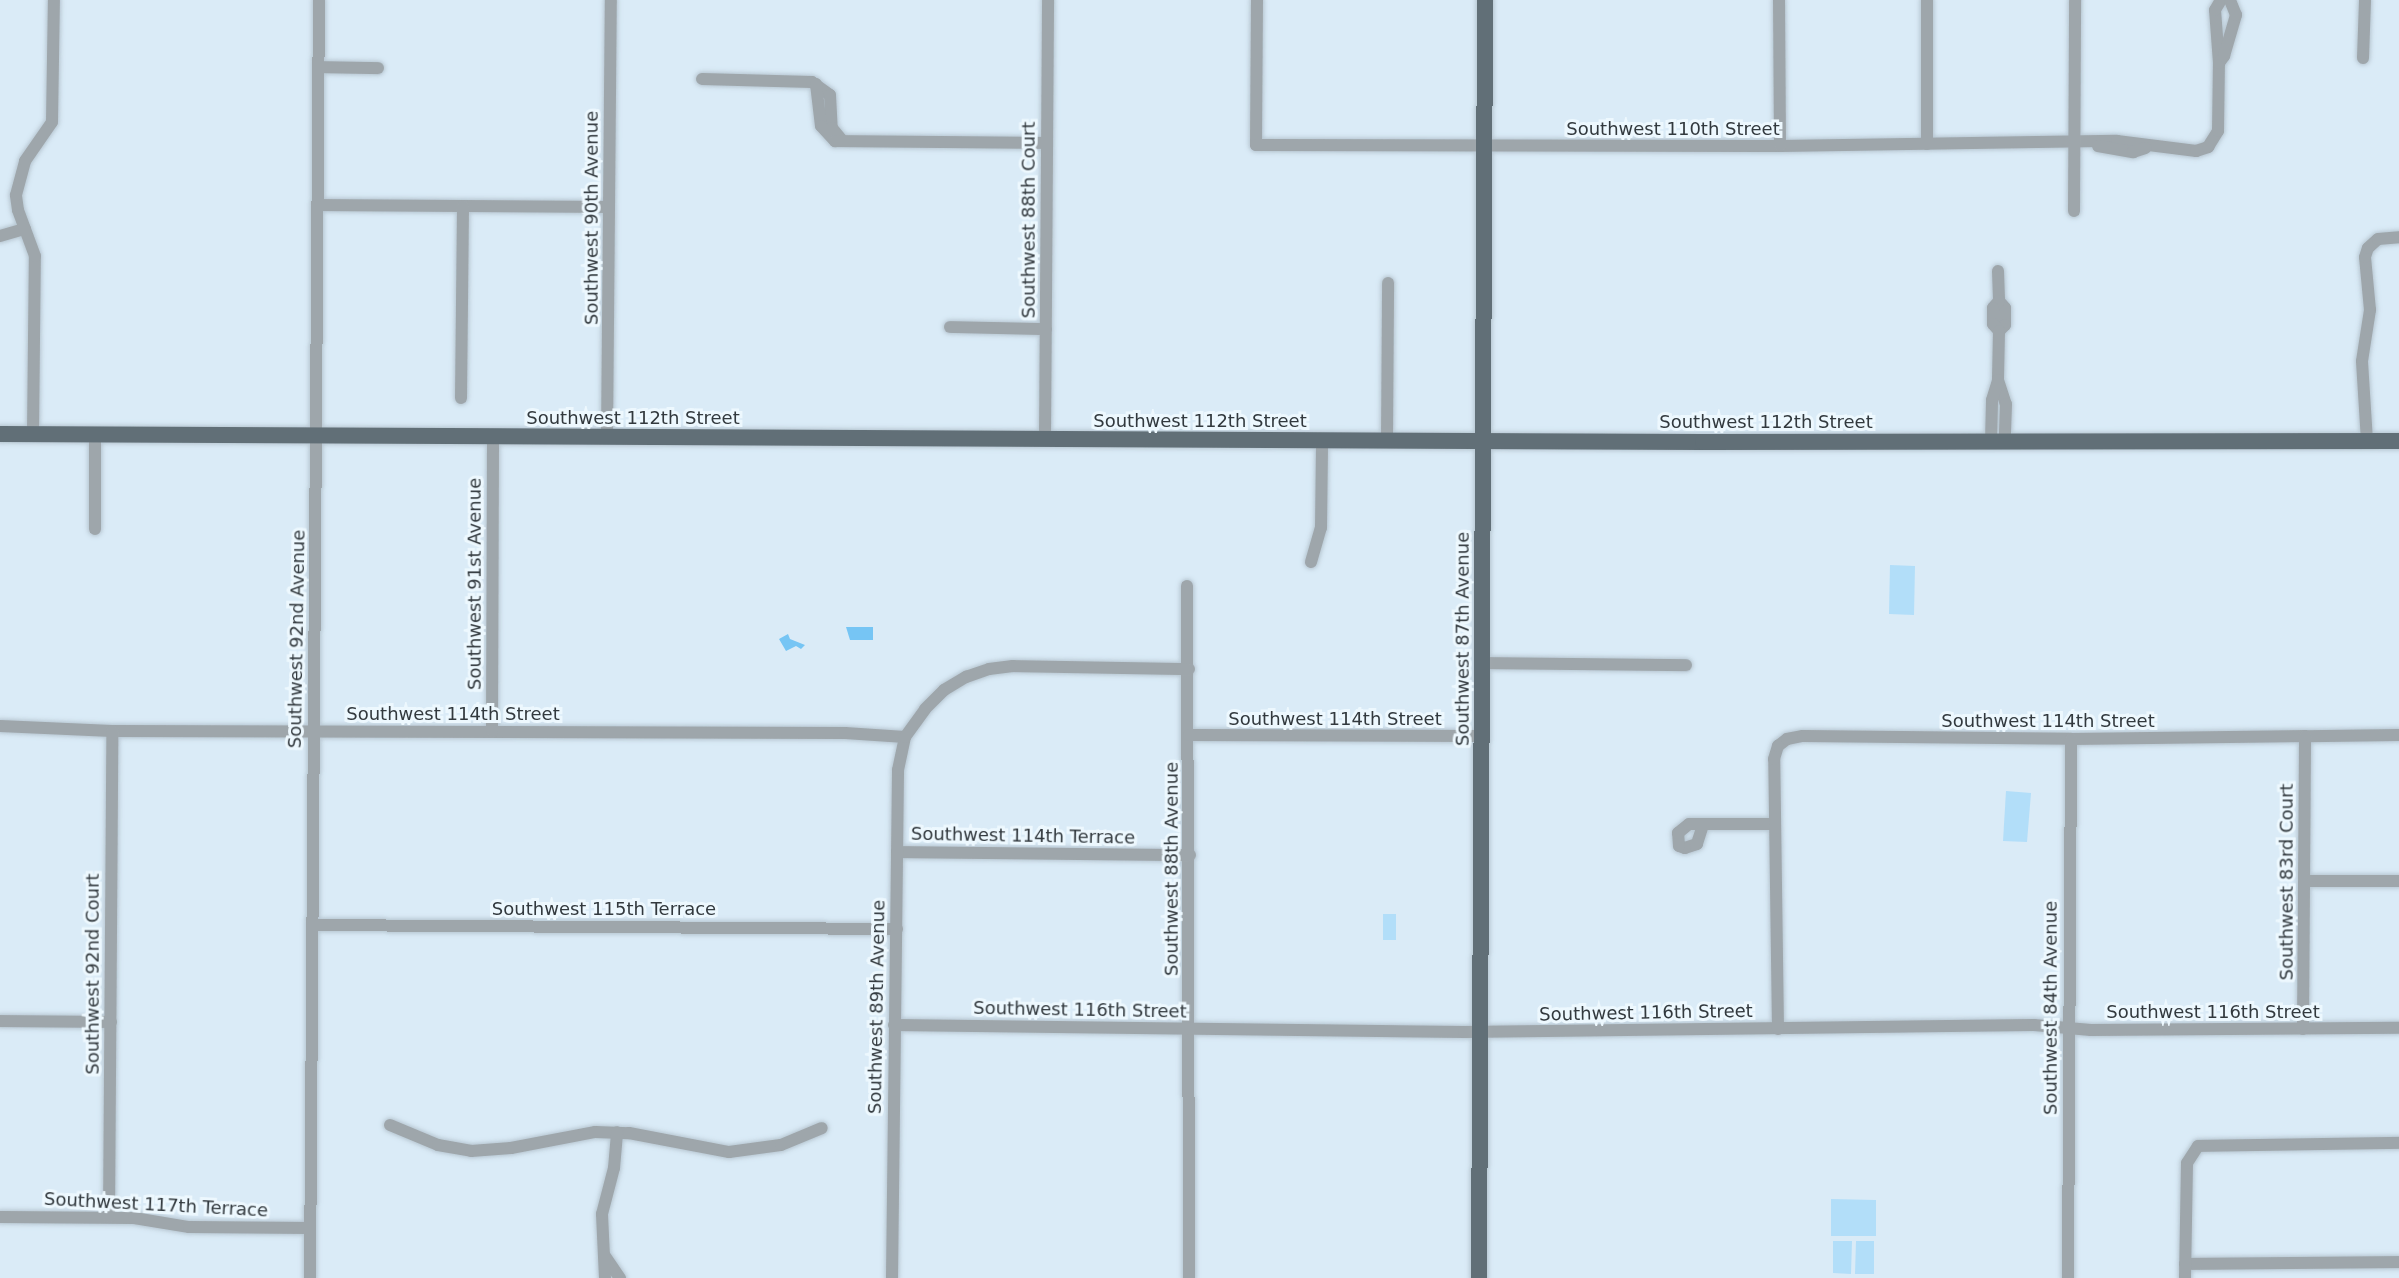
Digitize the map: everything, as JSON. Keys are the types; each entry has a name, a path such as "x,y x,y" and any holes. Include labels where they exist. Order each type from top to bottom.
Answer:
{"main road":[{"name":"Southwest 87th Avenue","path":"1479,1278 1485,0"},
{"name":"Southwest 112th Street","path":"0,434 1484,441 2399,441"}],"street":[{"path":"33,434 35,256 17,205 17,184 25,161 52,122 54,0"},
{"name":"Southwest 92nd Avenue","path":"310,1278 319,0"},
{"name":"Southwest 90th Avenue","path":"607,437 611,0"},
{"name":"Southwest 88th Court","path":"1045,439 1048,0"},
{"name":"Southwest 110th Street","path":"1257,0 1256,145 1780,146 2117,141 2148,147 2196,150 2207,147 2218,131 2219,63"},
{"path":"1779,0 1780,146"},
{"path":"1927,0 1927,145"},
{"path":"2074,211 2075,0"},
{"path":"2219,63 2215,10 2221,0"},
{"path":"2219,63 2224,56 2236,15 2230,0"},
{"path":"2363,58 2365,0"},
{"path":"319,67 378,68"},
{"path":"702,79 802,80 816,84 821,126 831,139 844,142 1047,143"},
{"path":"318,205 609,207"},
{"path":"461,398 463,206"},
{"path":"0,236 25,229"},
{"path":"2367,441 2362,355 2370,310 2365,271 2370,245 2378,239 2399,237"},
{"path":"1998,271 1999,301 2005,308 2005,325 1999,331 1998,380 2006,404 1998,442"},
{"path":"1387,440 1388,283"},
{"path":"950,327 1046,329"},
{"path":"95,434 95,529"},
{"name":"Southwest 91st Avenue","path":"492,731 493,436"},
{"path":"1311,562 1321,528 1322,440"},
{"name":"Southwest 88th Avenue","path":"1187,586 1190,855 1189,1278"},
{"path":"1482,663 1686,665"},
{"path":"905,737 925,709 944,690 958,680 989,669 1013,666 1189,669"},
{"name":"Southwest 114th Street","path":"0,726 112,731 845,733 905,737"},
{"name":"Southwest 92nd Court","path":"108,1217 112,731"},
{"name":"Southwest 114th Street","path":"1778,1029 1774,753 1778,746 1791,737 2399,735"},
{"name":"Southwest 114th Street","path":"1189,736 1482,736"},
{"name":"Southwest 83rd Court","path":"2303,1028 2305,736"},
{"name":"Southwest 89th Avenue","path":"892,1278 899,763 905,737"},
{"name":"Southwest 84th Avenue","path":"2068,1278 2071,738"},
{"path":"1703,825 1775,824"},
{"name":"Southwest 114th Terrace","path":"897,852 1190,855"},
{"path":"2305,881 2399,881"},
{"name":"Southwest 115th Terrace","path":"312,925 897,929"},
{"path":"0,1021 111,1022"},
{"name":"Southwest 116th Street","path":"894,1025 1480,1032 2034,1025 2068,1028 2399,1028"},
{"path":"390,1125 438,1145 471,1151 501,1150 571,1135 617,1132 729,1152 781,1145 822,1128"},
{"path":"605,1278 602,1214 614,1168 617,1132"},
{"path":"2185,1278 2186,1170 2192,1150 2208,1144 2399,1143"},
{"name":"Southwest 117th Terrace","path":"0,1217 108,1217 189,1227 310,1228"},
{"path":"605,1256 620,1278"},
{"path":"2185,1264 2399,1262"}],"shaded area":[{"path":"1890,565 1915,566 1914,615 1889,614"},
{"path":"2006,791 2031,793 2027,842 2003,841"},
{"path":"1383,914 1396,914 1396,940 1383,940"},
{"path":"1831,1199 1876,1200 1876,1236 1831,1236"},
{"path":"1833,1241 1852,1241 1851,1274 1833,1273"},
{"path":"1856,1241 1874,1241 1874,1274 1855,1274"}],"water":[{"path":"846,627 873,627 873,640 850,640"},
{"path":"788,634 790,639 805,645 801,649 796,646 786,651 779,639"}]}
